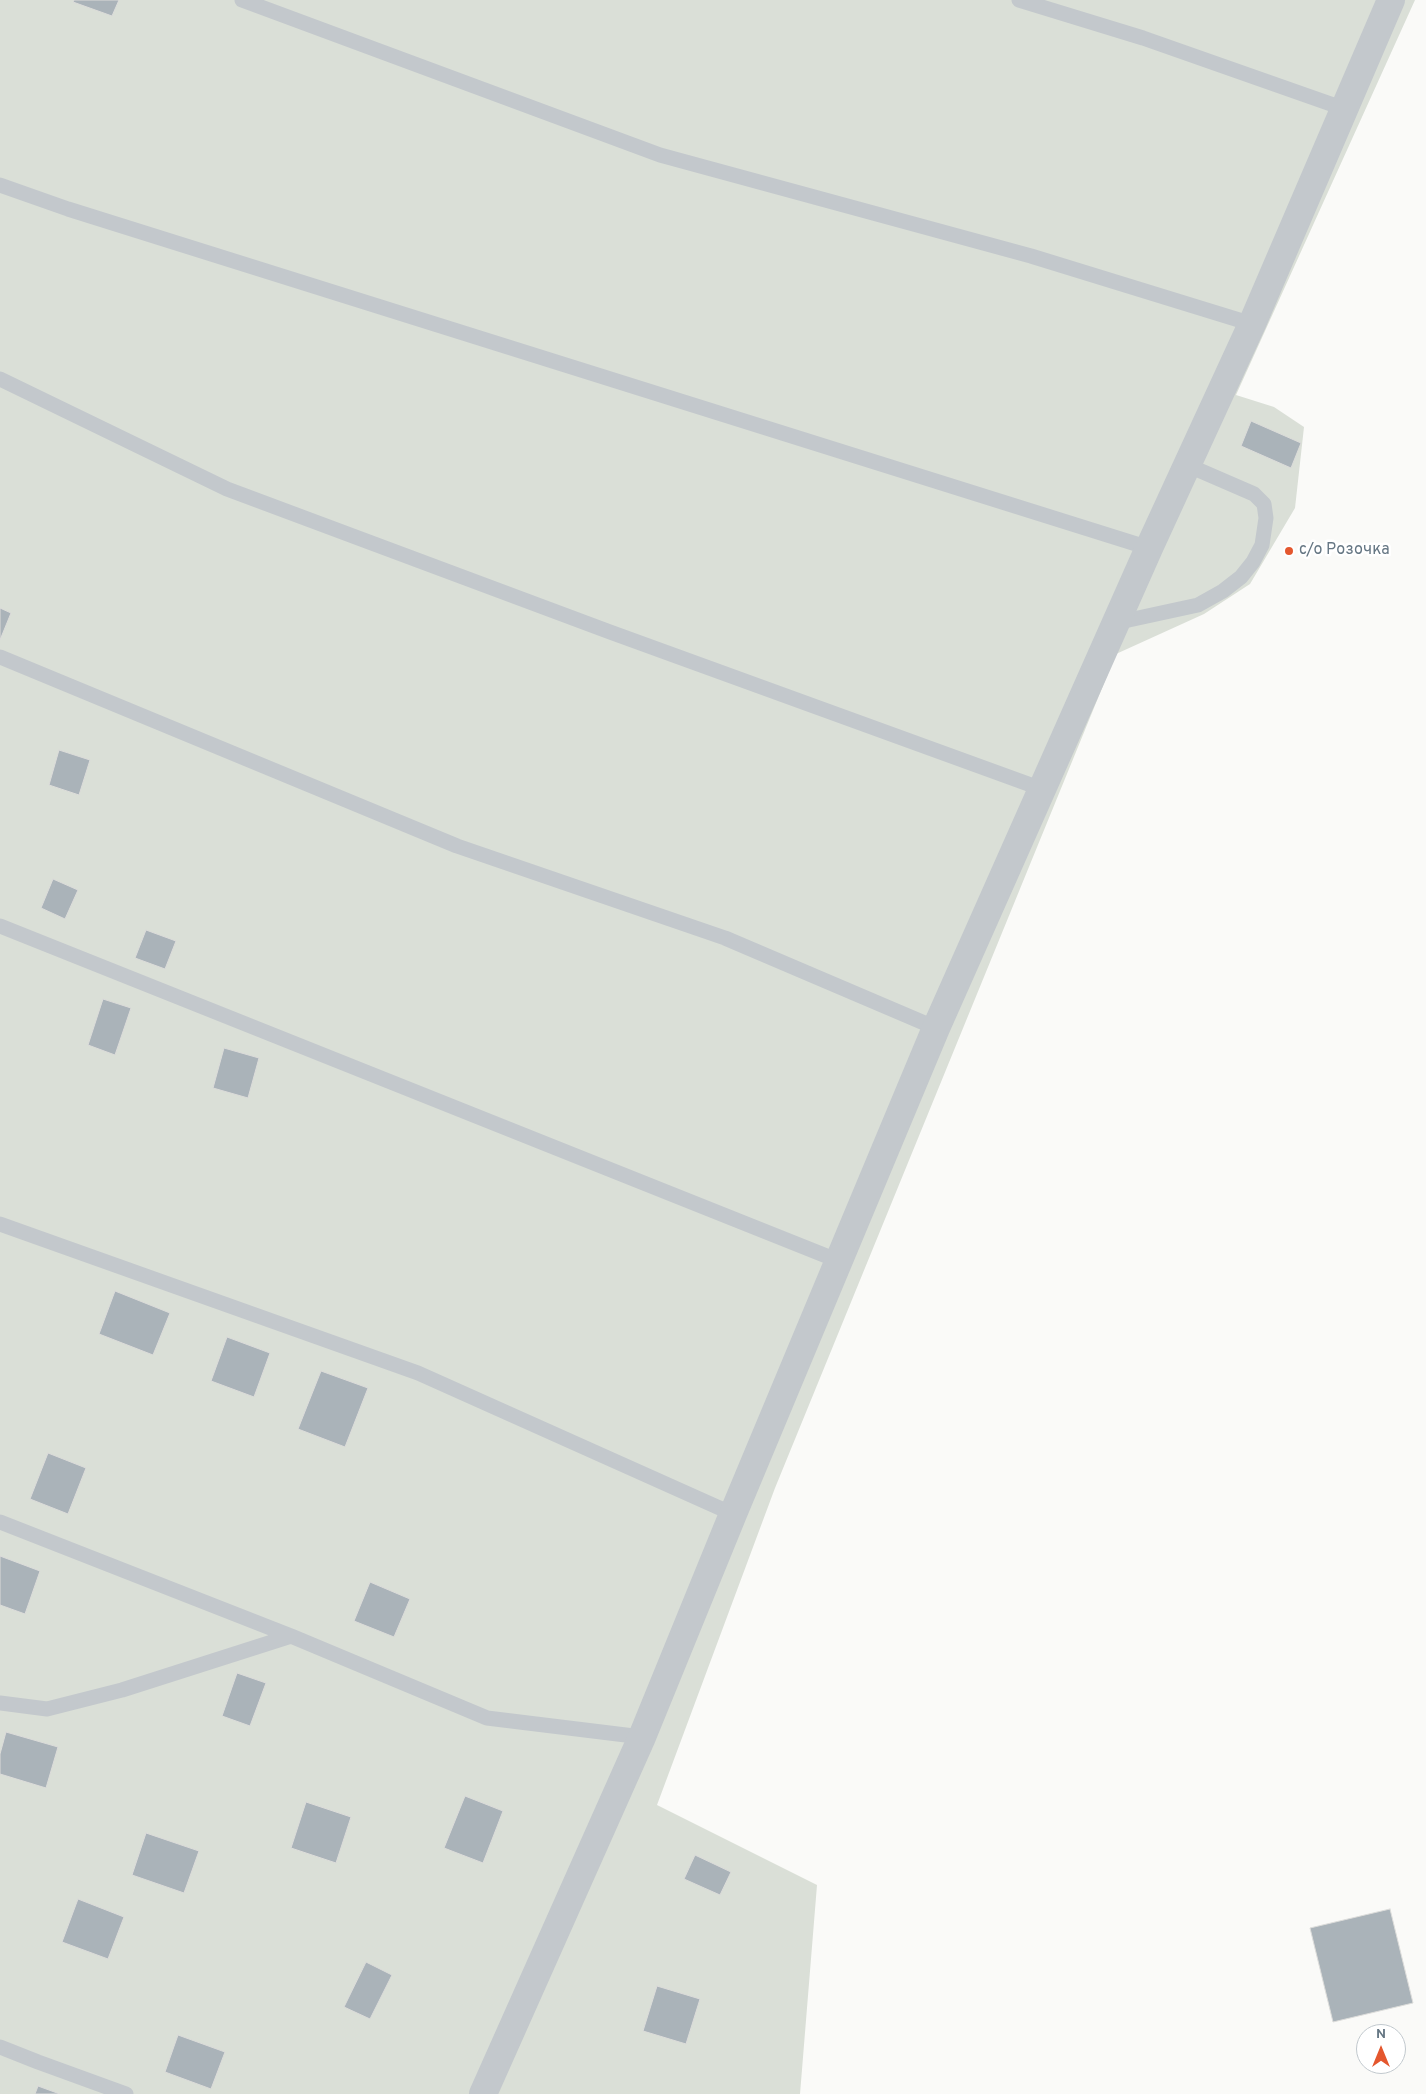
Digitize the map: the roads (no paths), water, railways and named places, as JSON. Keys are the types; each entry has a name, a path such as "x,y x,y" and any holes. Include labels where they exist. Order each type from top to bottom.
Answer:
{"street":[{"path":"483,2094 642,1736 936,1028 1115,623 1252,324 1391,0"}],"lane":[{"path":"242,0 660,155 1031,256 1252,324"},
{"path":"1020,0 1143,38 1345,109"},
{"path":"0,185 68,209 1149,548"},
{"path":"0,379 227,489 610,632 1042,789"},
{"path":"1115,623 1198,605 1223,591 1241,577 1253,562 1262,545 1266,518 1264,504 1254,494 1187,465"},
{"path":"0,657 457,846 725,938 936,1028"},
{"path":"0,926 839,1261"},
{"path":"0,1224 418,1373 733,1514"},
{"path":"0,1522 291,1636 487,1718 642,1736"},
{"path":"0,1702 47,1709 122,1690 291,1636"},
{"path":"0,2047 126,2094"}],"place":[{"name":"с/о Розочка","path":"1289,551"}]}
